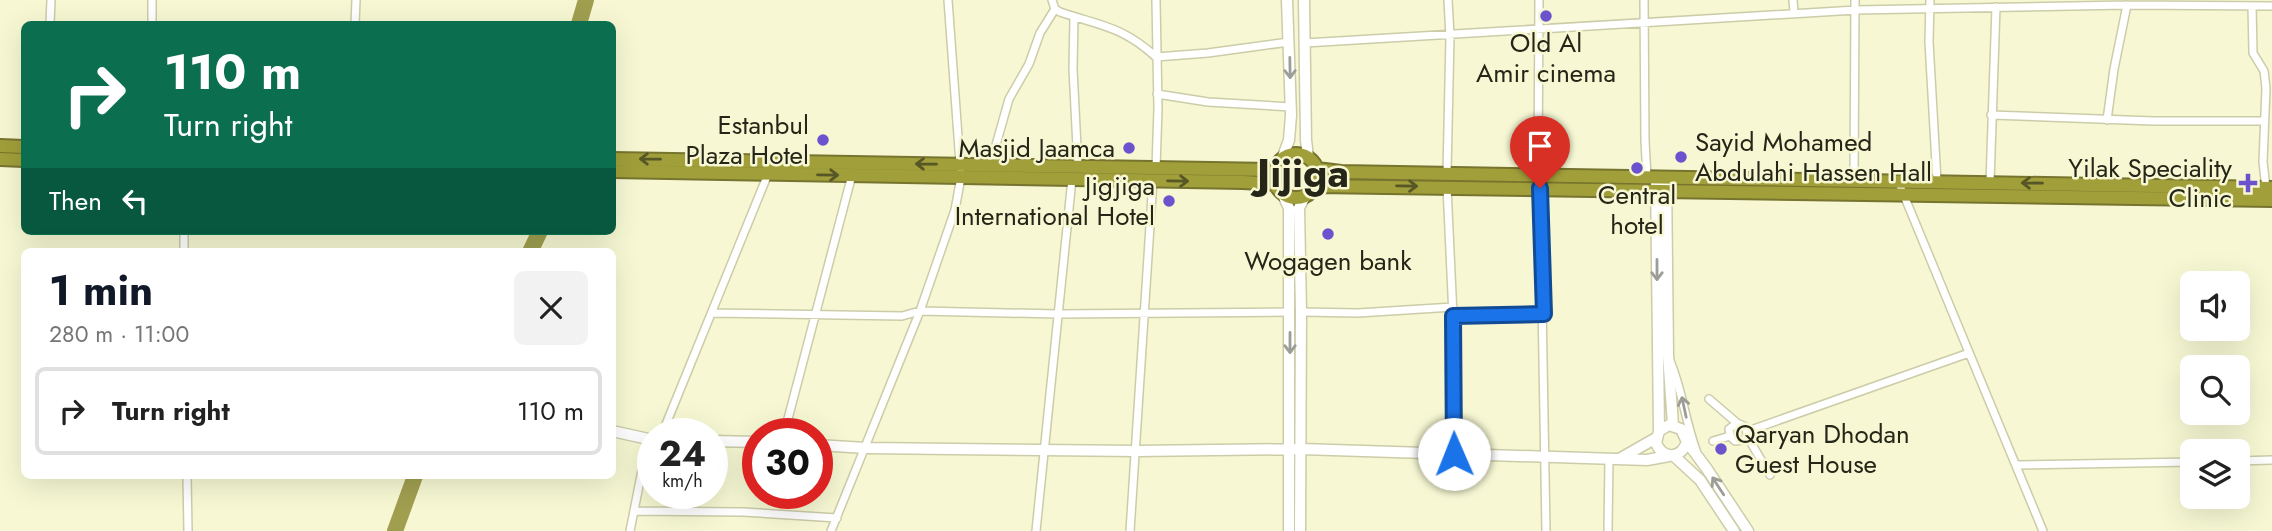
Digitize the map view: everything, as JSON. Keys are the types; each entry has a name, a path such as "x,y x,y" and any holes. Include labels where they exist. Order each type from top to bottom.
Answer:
{"highway":[{"path":"0,146 21,147"},
{"path":"616,159 960,171 1155,174 1278,164 1293,154 1308,157 1317,169 1316,186"},
{"path":"0,159 21,160"},
{"path":"1278,164 1278,189"},
{"path":"616,171 852,175 960,171 990,166 1075,173"},
{"path":"1317,169 1540,188 1658,182 1854,180 2270,192"},
{"path":"1155,174 1278,189 1290,198 1305,196 1316,186 1538,175 1903,195 2270,192"}],"main road":[{"path":"1278,164 1289,140 1291,107 1287,0"},
{"path":"1304,0 1308,157"},
{"path":"1658,182 1673,425"},
{"path":"1658,182 1657,435 1660,452 1671,456 1700,480 1734,531"},
{"path":"1278,189 1289,208 1289,531"},
{"path":"1300,531 1299,208 1305,196"},
{"path":"1621,458 1657,435 1665,426 1673,425 1681,429 1687,442 1748,531"},
{"path":"616,432 637,437"},
{"path":"833,446 1301,449 1647,460 1683,451 1687,442"}],"street":[{"path":"50,21 51,0"},
{"path":"152,0 152,21"},
{"path":"355,21 356,0"},
{"path":"831,531 920,311 955,210 960,171 948,0"},
{"path":"1052,0 1055,9 1132,37 1156,57 1289,43"},
{"path":"1130,531 1155,174 1156,0"},
{"path":"1448,0 1450,36 1447,180 1453,316 1454,454"},
{"path":"1538,175 1539,0"},
{"path":"1644,0 1643,60 1658,182"},
{"path":"1793,0 1794,12"},
{"path":"1854,180 1856,0"},
{"path":"1305,43 1930,4 1996,7 2161,2 2272,6"},
{"path":"1930,4 1929,41 1937,181"},
{"path":"2107,120 2127,5"},
{"path":"2252,6 2253,52 2264,71 2266,88 2263,162 2270,192"},
{"path":"1990,182 1996,7"},
{"path":"990,166 1009,99 1029,64 1040,33 1055,9"},
{"path":"1036,531 1075,173 1074,17"},
{"path":"1157,94 1208,102 1291,107"},
{"path":"1992,115 2107,120 2264,121"},
{"path":"669,418 768,174"},
{"path":"788,418 852,175"},
{"path":"1898,181 2043,531"},
{"path":"1540,188 1546,531"},
{"path":"1301,312 1358,313 1452,307"},
{"path":"712,313 902,316 920,311 1058,314 1290,312"},
{"path":"1453,316 1544,314"},
{"path":"1737,423 1729,429 1730,436 1735,442 1740,442 1747,433 1969,353"},
{"path":"1668,355 1678,380 1689,432 1700,460"},
{"path":"1709,398 1737,423 1745,426 1770,475"},
{"path":"1713,441 1730,436"},
{"path":"1608,531 1609,458"},
{"path":"2250,461 2272,460"},
{"path":"2016,466 2180,462"},
{"path":"187,479 188,531"},
{"path":"630,531 637,498"},
{"path":"634,511 743,512 837,518"}],"waterway":[{"path":"580,21 586,0"},
{"path":"532,248 538,235"},
{"path":"395,531 414,479"}],"place":[{"name":"Old Al Amir cinema","path":"1546,16"},
{"name":"Estanbul Plaza Hotel","path":"823,140"},
{"name":"Masjid Jaamca","path":"1129,148"},
{"name":"Sayid Mohamed Abdulahi Hassen Hall","path":"1681,157"},
{"name":"Central hotel","path":"1637,168"},
{"name":"Yilak Speciality Clinic","path":"2248,183"},
{"name":"Jigjiga International Hotel","path":"1169,201"},
{"name":"Wogagen bank","path":"1328,234"},
{"name":"Qaryan Dhodan Guest House","path":"1721,449"}],"district":[{"name":"Jijiga","path":"1303,173"}],"route":[{"path":"1454,454 1453,316 1544,314 1540,188"}]}
